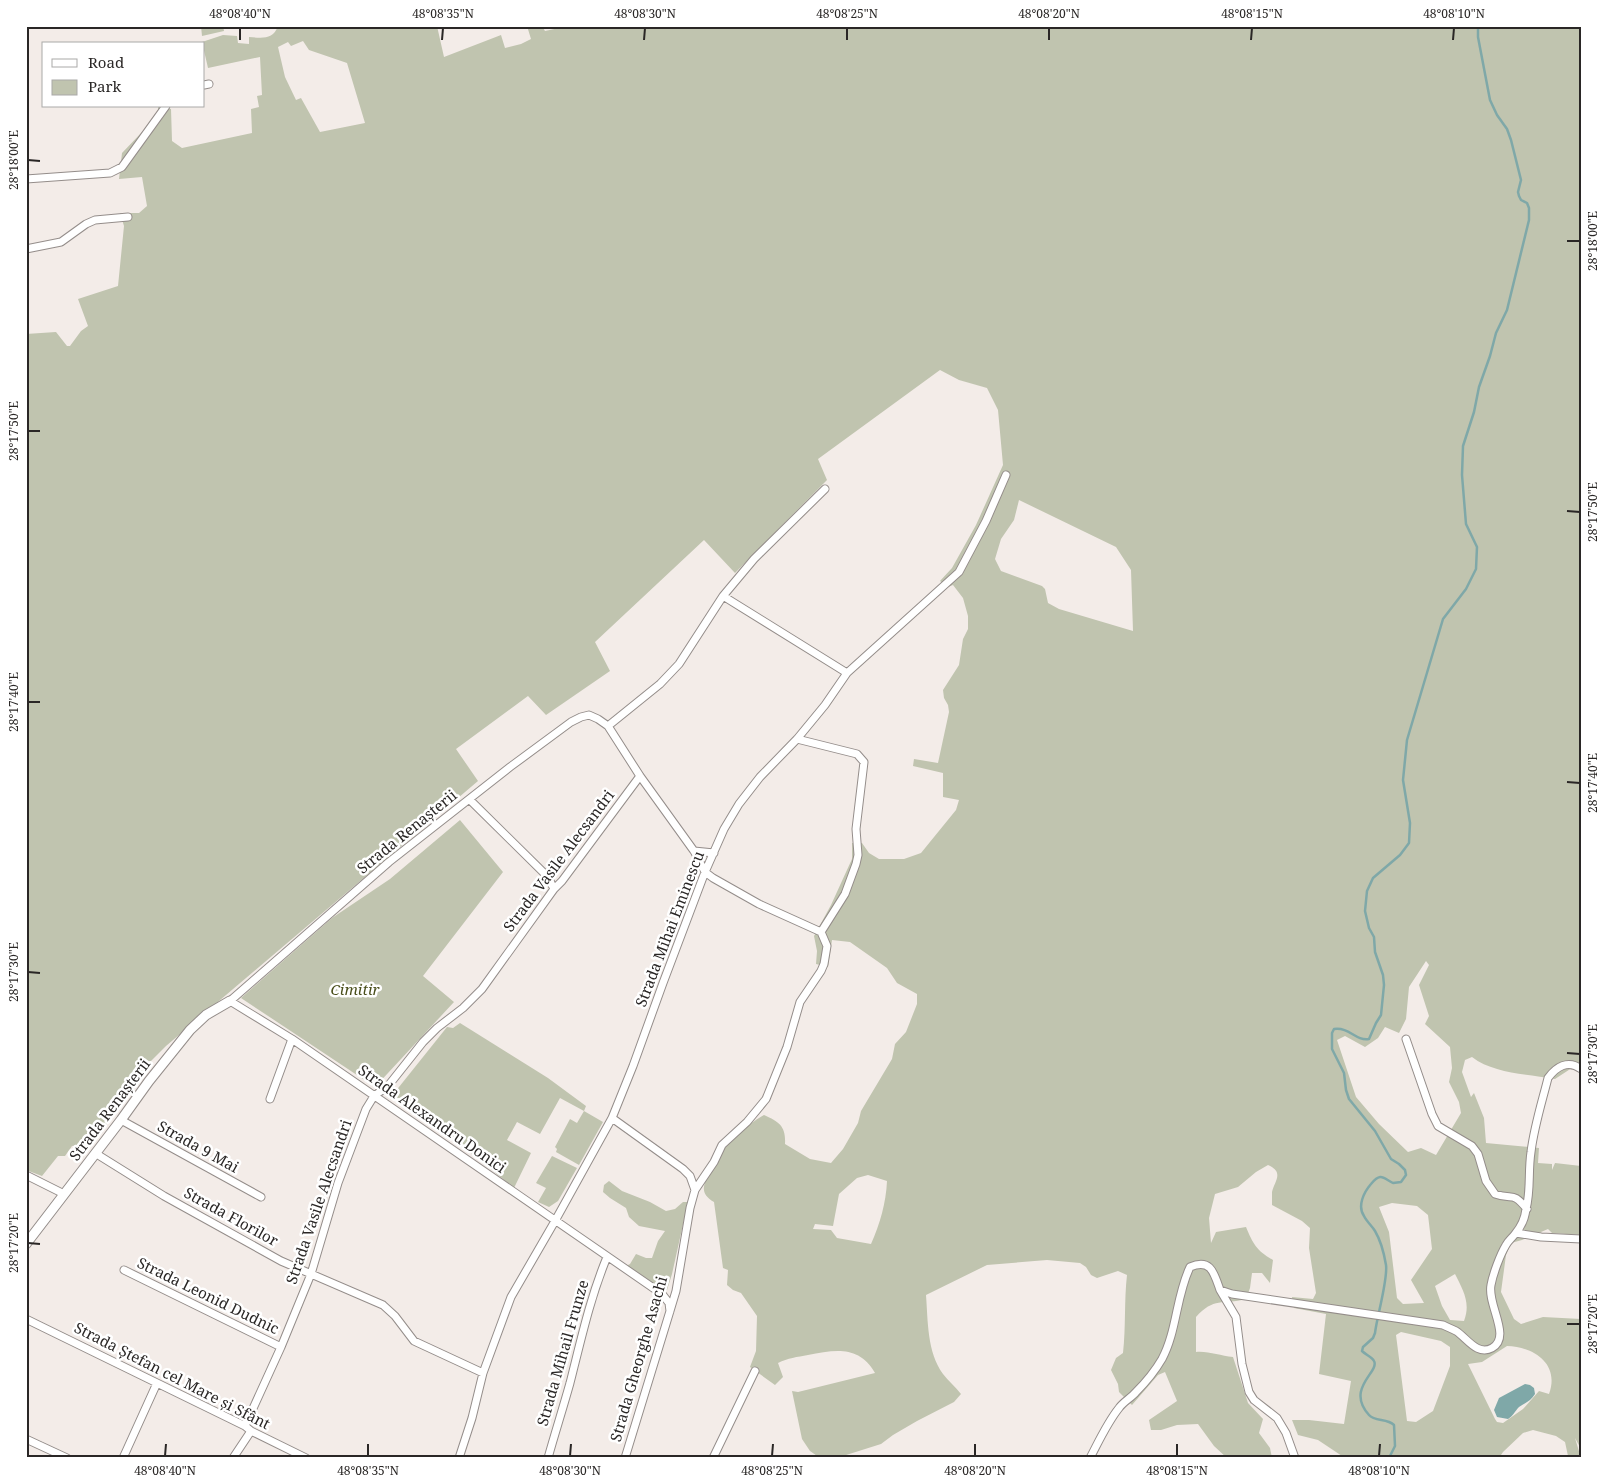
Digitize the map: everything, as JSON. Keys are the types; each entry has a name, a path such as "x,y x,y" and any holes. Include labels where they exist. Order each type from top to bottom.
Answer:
{"street":[{"path":"26,179 102,174 116,171 122,167 165,108"},
{"path":"26,249 60,242 75,230 96,220 128,217"},
{"name":"Strada Mihai Eminescu","path":"459,1458 484,1372 511,1297 612,1118 705,872 724,829 739,804 825,705 846,673 959,572 986,521 1006,475"},
{"path":"797,739 857,754 862,758 864,767 856,829 858,854 856,864 845,894 821,932 759,904 705,872 694,851 640,776 608,726 660,684 679,664 723,596 754,559 825,489"},
{"path":"723,596 846,673"},
{"name":"Strada Renașterii","path":"26,1244 121,1120 148,1081 190,1030 206,1014 230,1001 389,862 510,767 582,717 589,715 608,726"},
{"name":"Strada Vasile Alecsandri","path":"233,1458 248,1428 310,1274 338,1183 366,1109 374,1096 388,1086 423,1042 482,989 554,889 562,881 640,776"},
{"path":"470,800 548,877 554,889"},
{"path":"694,851 714,853"},
{"name":"Strada Gheorghe Asachi","path":"624,1458 670,1311 695,1190 714,1162 722,1145 747,1122 766,1099 787,1047 800,1002 821,972 824,964 827,946 821,932"},
{"name":"Strada Alexandru Donici","path":"230,1001 292,1039 662,1294 669,1302 670,1311"},
{"path":"1406,1038 1432,1114 1438,1126 1472,1146 1478,1154 1486,1182 1495,1194 1518,1198 1526,1209"},
{"path":"270,1098 292,1039"},
{"path":"1220,1290 1232,1294 1443,1325 1458,1332 1473,1347 1482,1350 1490,1349 1497,1344 1501,1337 1501,1329 1494,1313 1491,1285 1506,1244 1522,1223 1526,1209 1531,1152 1548,1078 1561,1065 1576,1066 1581,1069"},
{"path":"612,1118 684,1169 690,1176 695,1190"},
{"name":"Strada 9 Mai","path":"121,1120 261,1197"},
{"name":"Strada Florilor","path":"95,1153 216,1226 281,1261 383,1305 400,1321 414,1341 484,1372"},
{"path":"26,1175 64,1194"},
{"path":"1516,1233 1541,1238 1581,1239"},
{"name":"Strada Mihail Frunze","path":"548,1458 570,1384 594,1287 607,1257"},
{"path":"1090,1458 1120,1406 1136,1393 1154,1373 1163,1357 1172,1332 1183,1280 1190,1267 1197,1264 1207,1265 1212,1270 1220,1290 1236,1317 1242,1364 1249,1392 1254,1400 1277,1418 1286,1433 1295,1458"},
{"name":"Strada Leonid Dudnic","path":"124,1270 281,1347"},
{"name":"Strada Ștefan cel Mare și Sfânt","path":"26,1319 306,1458"},
{"path":"713,1458 755,1371"},
{"path":"123,1458 157,1383"},
{"path":"26,1439 66,1458"}],"green space":[{"path":"201,26 223,26 224,31 202,36"},
{"path":"278,26 437,26 444,57 501,35 505,48 521,44 531,39 527,26 542,26 545,31 559,28 560,26 1581,26 1581,1062 1555,1079 1501,1070 1481,1063 1472,1057 1465,1060 1462,1072 1471,1097 1474,1093 1484,1118 1486,1143 1539,1148 1538,1163 1552,1164 1552,1170 1555,1163 1581,1166 1581,1235 1552,1233 1548,1229 1511,1243 1506,1255 1501,1292 1514,1319 1521,1324 1543,1317 1581,1319 1581,1449 1575,1438 1581,1458 1566,1458 1568,1456 1565,1442 1556,1436 1533,1430 1523,1433 1499,1458 1345,1458 1318,1440 1298,1435 1292,1420 1344,1424 1351,1381 1319,1374 1326,1314 1294,1308 1292,1297 1313,1299 1316,1293 1309,1248 1310,1228 1302,1221 1272,1205 1272,1192 1277,1174 1268,1165 1238,1187 1215,1194 1209,1218 1211,1243 1216,1232 1246,1227 1256,1246 1273,1260 1270,1283 1262,1273 1252,1273 1246,1299 1213,1304 1202,1311 1196,1317 1196,1352 1233,1357 1248,1403 1263,1419 1259,1433 1270,1448 1272,1458 1227,1458 1214,1446 1198,1424 1177,1425 1161,1430 1151,1430 1149,1420 1177,1401 1165,1372 1158,1375 1132,1405 1119,1392 1118,1384 1111,1370 1116,1358 1123,1353 1127,1275 1118,1271 1097,1278 1091,1275 1086,1267 1080,1263 1047,1260 987,1265 926,1295 929,1336 934,1356 943,1374 961,1394 954,1402 917,1421 881,1444 843,1456 820,1458 810,1451 802,1439 792,1391 798,1392 875,1373 869,1364 854,1354 837,1351 793,1358 778,1363 783,1377 775,1385 750,1367 756,1351 757,1316 741,1293 727,1285 728,1270 723,1268 714,1202 705,1194 704,1185 721,1152 743,1130 764,1115 781,1126 785,1144 810,1159 831,1163 843,1149 858,1123 861,1111 892,1059 895,1044 906,1032 917,1004 917,994 897,983 887,968 850,942 832,940 828,967 816,964 817,951 814,936 831,905 852,859 852,843 862,843 869,853 879,859 904,859 921,853 956,810 959,800 943,797 943,773 913,766 914,759 938,763 949,712 943,690 959,665 963,639 968,629 968,616 963,598 953,585 948,587 940,581 952,568 976,525 1003,465 998,410 987,388 959,380 940,370 818,459 827,480 735,573 704,540 595,642 610,671 546,715 528,696 456,749 478,781 166,1046 145,1067 130,1094 92,1144 72,1146 65,1156 58,1156 42,1176 26,1170 26,334 56,332 67,346 70,346 81,331 88,326 78,299 118,286 124,226 120,213 139,213 147,206 142,177 119,179 122,153 143,131 158,108 171,109 172,141 182,148 252,133 251,109 259,107 257,96 262,95 260,57 208,68 205,42 202,42 223,35 237,36 238,43 249,44 249,37 266,37 273,34","holes":["303,41 309,50 347,63 365,123 320,132 301,98 296,100 285,77 278,47 288,42 291,46","1019,500 1116,547 1131,570 1133,631 1059,609 1048,603 1045,589 1042,586 1001,571 995,559 1001,539 1014,520","1426,961 1429,965 1419,985 1429,1016 1425,1024 1450,1047 1452,1068 1449,1082 1459,1102 1461,1113 1436,1155 1421,1148 1408,1152 1379,1124 1356,1097 1337,1040 1345,1036 1365,1047 1378,1038 1385,1027 1399,1033 1406,1019 1409,987","868,1175 887,1181 882,1213 871,1244 837,1238 831,1230 813,1229 815,1224 833,1226 839,1194 857,1178","1392,1203 1417,1206 1428,1215 1432,1249 1411,1280 1424,1303 1403,1304 1397,1298 1389,1232 1379,1207","1455,1274 1466,1302 1467,1308 1464,1321 1450,1320 1442,1306 1435,1286","1401,1332 1441,1341 1450,1347 1450,1366 1433,1411 1416,1422 1407,1421 1396,1335","1507,1346 1517,1347 1535,1354 1548,1366 1551,1374 1549,1394 1539,1391 1523,1409 1503,1423 1497,1422 1468,1364 1482,1362"]},
{"name":"Cimitir","path":"460,820 503,872 423,976 454,1002 375,1087 241,998 332,918 390,879"},
{"path":"460,1023 548,1078 586,1106 584,1111 560,1098 540,1134 517,1122 507,1140 531,1153 514,1188 476,1157 391,1097 447,1027 453,1028"},
{"path":"584,1111 603,1122 579,1165 556,1152 557,1149 555,1147 570,1119 577,1123"},
{"path":"552,1156 577,1168 558,1201 549,1207 538,1202 546,1188 536,1183"},
{"path":"609,1181 622,1191 650,1202 666,1211 675,1209 683,1202 688,1202 667,1290 660,1289 626,1266 630,1264 636,1254 652,1258 658,1241 665,1231 639,1226 629,1217 626,1208 603,1192 604,1185"}],"water":[{"path":"1525,1384 1534,1388 1535,1394 1508,1419 1497,1417 1494,1410 1499,1398"}],"waterway":[{"path":"1389,1458 1395,1446 1394,1425 1369,1415 1360,1397 1365,1382 1375,1365 1374,1361 1362,1351 1363,1347 1373,1338 1375,1333 1386,1272 1381,1243 1362,1212 1361,1204 1366,1191 1377,1178 1382,1177 1393,1183 1401,1182 1406,1175 1405,1170 1391,1159 1375,1131 1349,1099 1344,1073 1332,1049 1332,1033 1334,1029 1340,1029 1360,1038 1369,1039 1381,1015 1383,975 1375,952 1374,937 1369,928 1365,911 1367,891 1373,878 1400,855 1409,843 1410,823 1403,780 1407,740 1443,619 1466,589 1476,569 1477,547 1466,524 1462,475 1463,446 1496,333 1507,310 1529,220 1529,208 1527,203 1521,200 1518,192 1521,180 1511,140 1507,129 1497,115 1490,100 1478,37 1478,26"}]}
